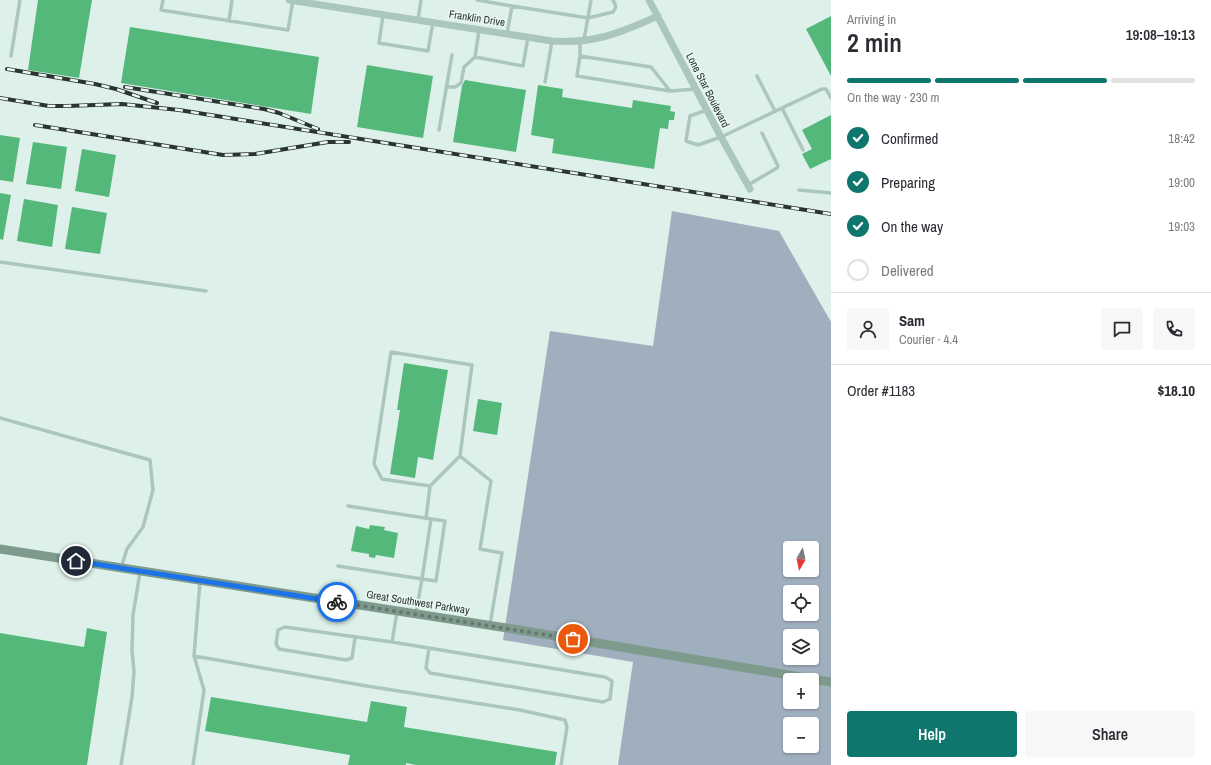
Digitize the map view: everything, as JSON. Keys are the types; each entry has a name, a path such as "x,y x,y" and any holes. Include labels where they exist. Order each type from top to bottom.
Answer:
{"street":[{"name":"Franklin Drive","path":"292,0 552,41 582,41 606,37 628,30 658,16"},
{"name":"Lone Star Boulevard","path":"649,0 749,187"},
{"name":"Great Southwest Parkway","path":"0,549 416,614 831,682"}],"lane":[{"path":"11,56 20,0"},
{"path":"163,0 161,10 288,30 292,0"},
{"path":"229,21 232,0"},
{"path":"418,20 421,0"},
{"path":"477,0 588,18 613,12 616,9 616,5 613,0"},
{"path":"592,0 582,41 577,76 670,91 696,89"},
{"path":"507,34 512,6"},
{"path":"382,14 379,43 428,51 433,22"},
{"path":"446,87 455,87 461,83 464,67 475,58 479,30"},
{"path":"475,58 523,66 528,37"},
{"path":"545,82 552,41"},
{"path":"439,130 452,54"},
{"path":"580,56 651,68 670,91"},
{"path":"757,76 775,111"},
{"path":"707,110 690,116 686,141 698,145 721,137 822,88 826,89 831,98"},
{"path":"782,108 803,150"},
{"path":"749,187 778,166 762,133"},
{"path":"799,190 831,193"},
{"path":"0,262 206,291"},
{"path":"426,518 430,486 460,456 472,365 391,352 374,464 382,479 430,486"},
{"path":"0,418 150,460 153,490 143,528 127,549 121,568"},
{"path":"460,456 491,481 480,549 502,553 490,626"},
{"path":"338,566 436,582 445,521 348,506"},
{"path":"416,614 431,519"},
{"path":"122,765 132,697 134,672 132,650 133,615 140,571"},
{"path":"193,765 204,690 194,656 200,580"},
{"path":"392,642 397,611"},
{"path":"355,638 352,658 346,660 279,649 276,644 278,630 285,627 429,648 605,677 612,681 610,699 603,702 430,673 426,668 429,648"},
{"path":"194,656 520,710 564,720 567,727 561,765"}],"shaded area":[{"path":"672,211 779,231 831,322 831,765 618,765 633,662 503,640 550,331 653,346"}],"building":[{"path":"38,0 92,0 79,78 28,70"},
{"path":"831,16 831,76 806,29"},
{"path":"130,27 319,57 311,114 121,83"},
{"path":"367,65 433,76 423,138 357,127"},
{"path":"465,80 526,90 516,152 453,142 462,86"},
{"path":"538,85 563,89 562,97 632,108 633,100 671,106 670,111 675,112 674,120 669,120 668,129 660,128 654,169 552,153 554,139 531,135"},
{"path":"831,115 831,159 810,169 802,154 812,149 802,130"},
{"path":"0,135 20,138 13,182 0,180"},
{"path":"33,142 67,147 61,189 26,184"},
{"path":"82,149 116,155 109,197 75,191"},
{"path":"0,193 11,195 3,240 0,239"},
{"path":"24,199 58,205 52,247 17,241"},
{"path":"72,207 107,213 100,254 65,249"},
{"path":"404,363 448,370 433,460 418,457 415,478 390,474 400,410 397,410"},
{"path":"478,399 502,403 497,435 473,431"},
{"path":"370,525 385,527 384,530 398,533 394,558 376,555 375,558 369,557 369,554 351,551 356,526 369,529"},
{"path":"87,628 107,632 87,765 0,765 0,633 84,647"},
{"path":"211,697 367,722 371,701 407,707 404,727 557,752 555,765 416,765 406,763 406,765 348,765 350,755 205,731"}],"railway":[{"path":"7,69 95,84 116,89 157,103"},
{"path":"125,87 264,109 279,113 318,129"},
{"path":"0,98 49,106 122,104 179,110 831,214"},
{"path":"35,125 223,155 255,154 328,142 349,142"}],"way so far":[{"path":"337,602 573,639"}],"route":[{"path":"76,561 337,602"}]}
